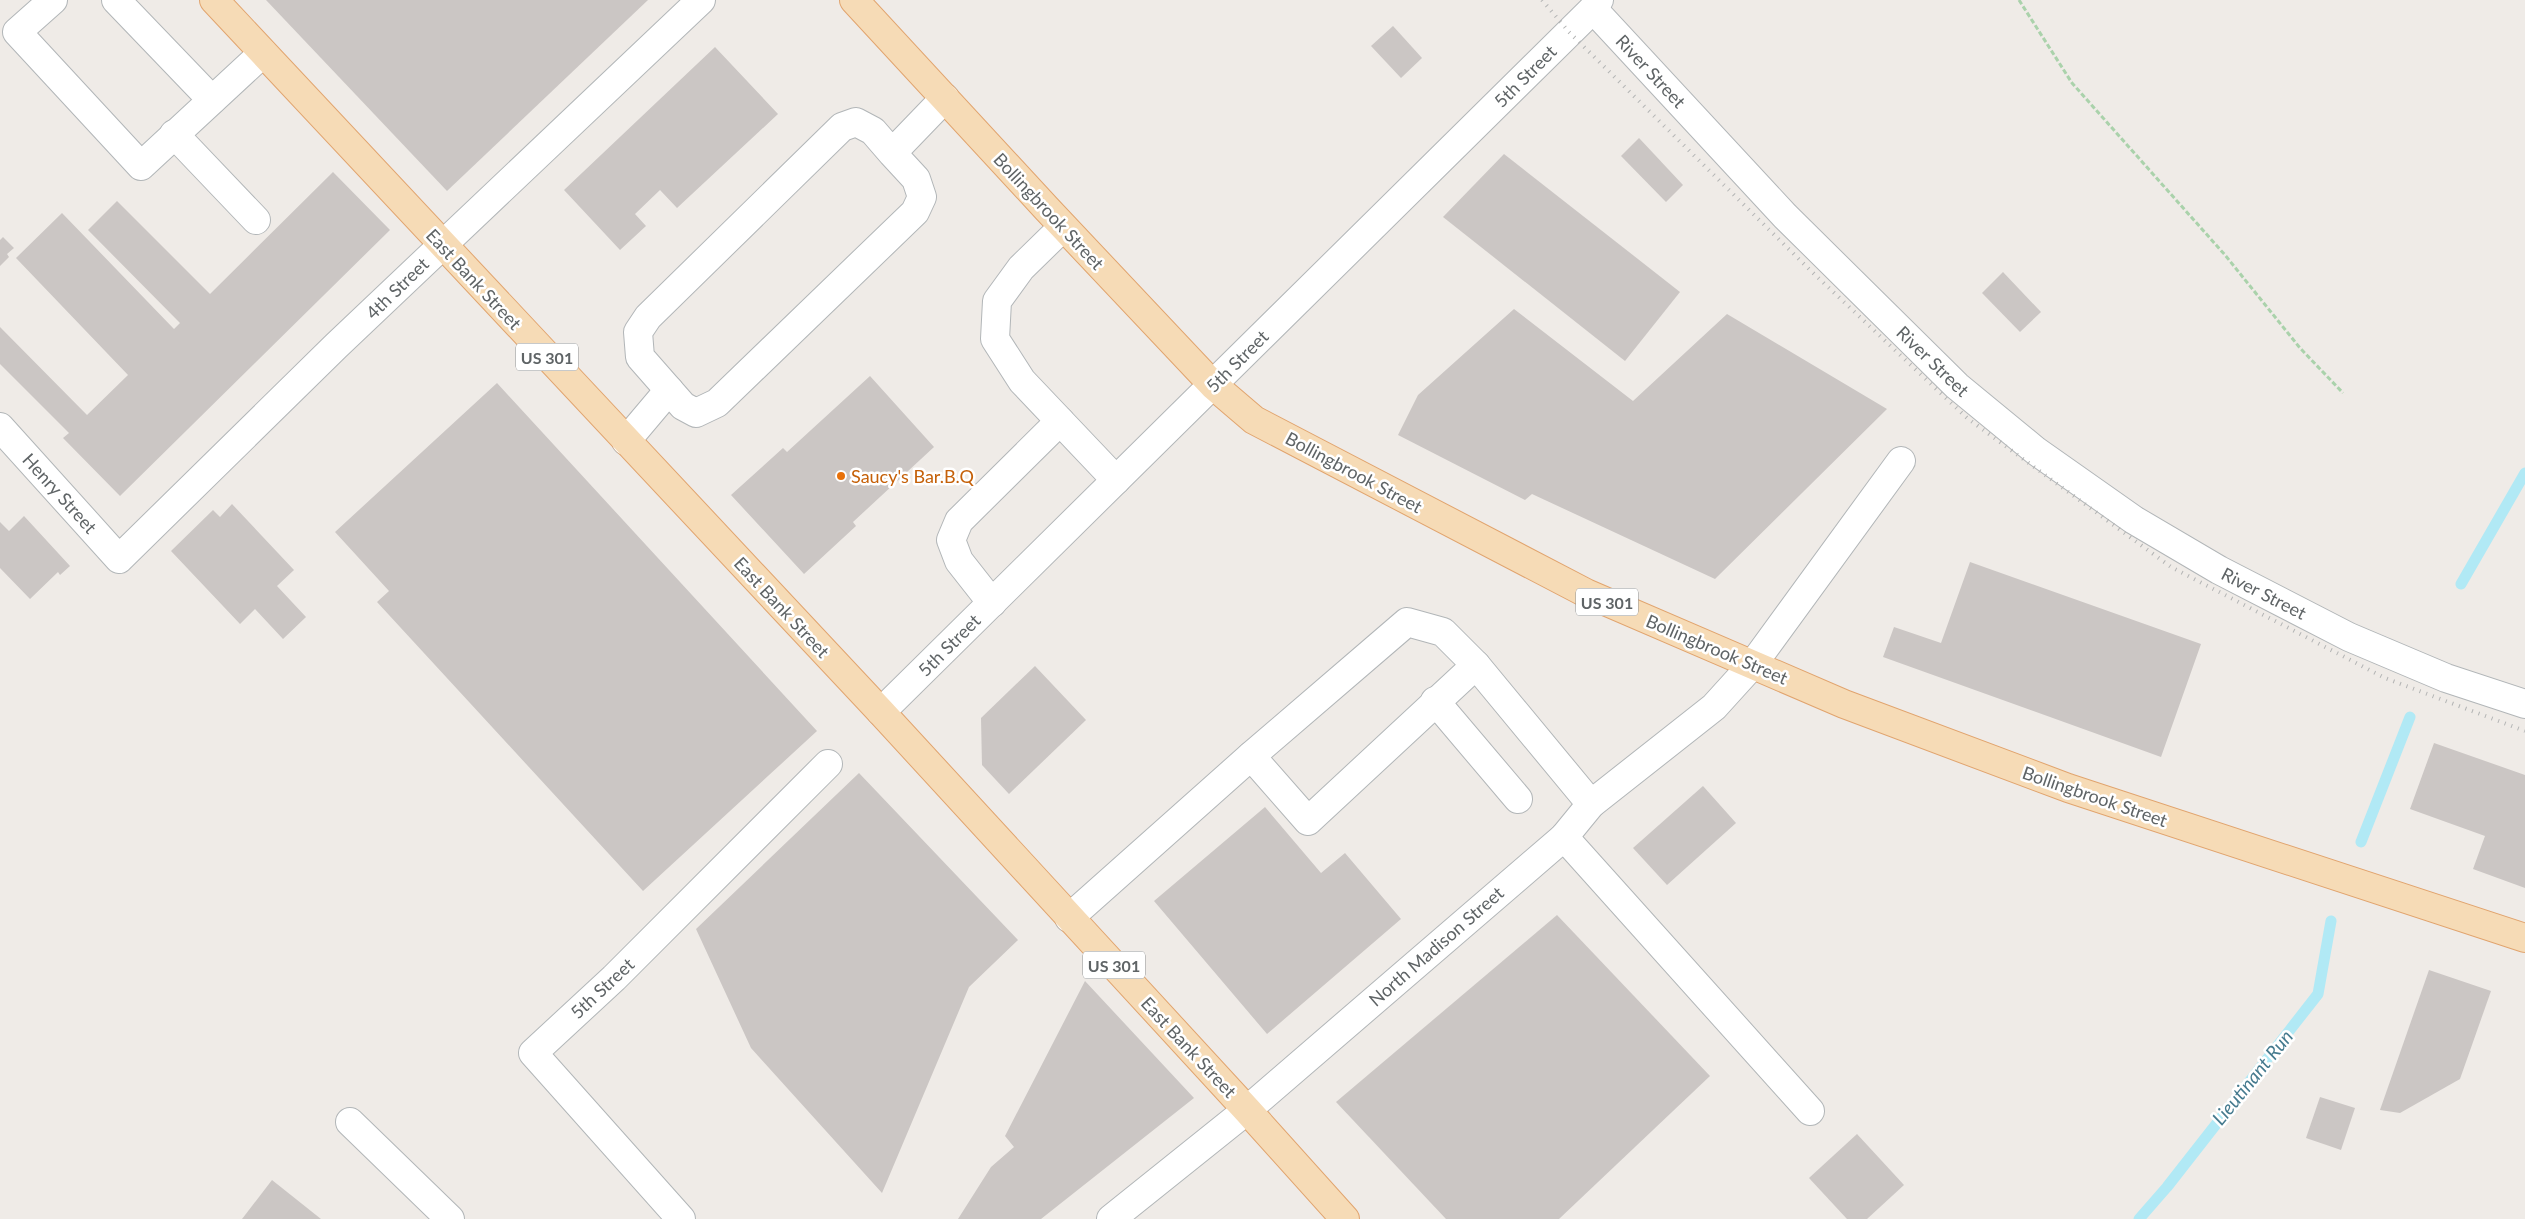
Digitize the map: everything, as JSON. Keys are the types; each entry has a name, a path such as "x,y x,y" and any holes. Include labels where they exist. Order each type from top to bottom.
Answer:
{"main road":[{"name":"East Bank Street","path":"214,0 881,712 1247,1110 1344,1219"},
{"name":"Bollingbrook Street","path":"854,0 1063,227 1213,385 1254,420 1578,589 1844,704 2068,788 2525,938"}],"street":[{"path":"52,0 17,32 141,166 264,53"},
{"path":"116,0 212,100"},
{"name":"4th Street","path":"119,559 442,245 701,0"},
{"name":"5th Street","path":"881,712 1596,4"},
{"name":"River Street","path":"1596,4 1785,216 1957,386 2036,451 2134,520 2218,570 2349,636 2446,678 2525,704"},
{"path":"892,153 945,98"},
{"path":"856,122 873,131 892,153 916,179 922,197 915,212 717,403 696,413 683,406 640,357 638,332 648,318 842,128 856,122"},
{"path":"174,134 256,220"},
{"path":"1063,227 1021,268 997,301 996,339 1022,381 1116,480"},
{"path":"626,441 669,390"},
{"path":"992,603 959,562 951,540 959,521 1060,421"},
{"name":"Henry Street","path":"0,428 119,559"},
{"name":"North Madison Street","path":"1111,1219 1247,1110 1564,836 1591,804 1714,707 1753,664 1901,461"},
{"path":"1070,918 1251,756 1407,622 1443,632 1476,665 1591,804"},
{"path":"1251,756 1308,821 1434,701 1476,665"},
{"path":"1434,701 1518,799"},
{"name":"5th Street","path":"681,1219 533,1053 614,978 828,764"},
{"path":"1564,836 1810,1111"},
{"path":"350,1122 450,1219"}],"path":[{"path":"2019,0 2072,83 2224,255 2300,348 2343,394"}],"building":[{"path":"266,0 648,0 447,191"},
{"path":"1393,26 1422,58 1401,78 1371,46"},
{"path":"715,47 778,114 677,208 660,190 635,214 646,226 620,250 564,190"},
{"path":"1639,138 1683,185 1666,202 1621,156"},
{"path":"1504,154 1680,292 1625,361 1443,217"},
{"path":"333,172 390,230 120,496 63,438 69,433 0,364 0,327 87,415 128,375 16,258 62,213 174,329 180,323 88,230 117,201 210,294"},
{"path":"3,237 14,248 7,254 9,257 0,266 0,240"},
{"path":"2003,272 2041,312 2020,332 1982,293"},
{"path":"1514,309 1633,401 1727,314 1887,409 1715,579 1532,494 1525,500 1398,435 1418,395"},
{"path":"870,376 934,447 853,522 856,526 804,574 731,495 783,448 787,452"},
{"path":"497,383 817,731 643,891 377,602 389,591 335,532"},
{"path":"232,504 294,570 277,586 306,617 283,639 255,609 240,624 171,551 213,510 220,517"},
{"path":"24,516 70,566 60,575 58,572 30,599 0,568 0,522 9,531"},
{"path":"1970,562 2201,644 2161,757 1883,657 1894,627 1941,643"},
{"path":"1035,666 1086,720 1009,794 982,765 981,718"},
{"path":"2434,743 2525,775 2525,888 2473,869 2485,836 2410,809"},
{"path":"859,773 1018,940 969,987 882,1193 751,1048 696,929"},
{"path":"1703,786 1736,823 1667,885 1633,848"},
{"path":"1265,807 1321,873 1345,853 1401,919 1267,1034 1154,901"},
{"path":"1557,915 1710,1076 1559,1219 1446,1219 1336,1102"},
{"path":"2429,970 2491,991 2460,1079 2400,1113 2380,1110"},
{"path":"1085,981 1194,1098 1041,1219 958,1219 991,1167 1014,1147 1005,1136"},
{"path":"2320,1097 2355,1108 2341,1150 2306,1138"},
{"path":"1857,1134 1904,1185 1867,1219 1847,1219 1809,1178"},
{"path":"272,1180 321,1219 242,1219"}],"waterway":[{"name":"Lieutinant Run","path":"2461,584 2525,473"},
{"name":"Lieutinant Run","path":"2361,842 2410,717"},
{"name":"Lieutinant Run","path":"2139,1219 2167,1187 2318,994 2331,921"}],"railway":[{"path":"1542,0 1569,32 1811,271 1967,418 2171,567 2385,678 2525,731"}],"place":[{"name":"Saucy's Bar.B.Q","path":"841,476"}]}
